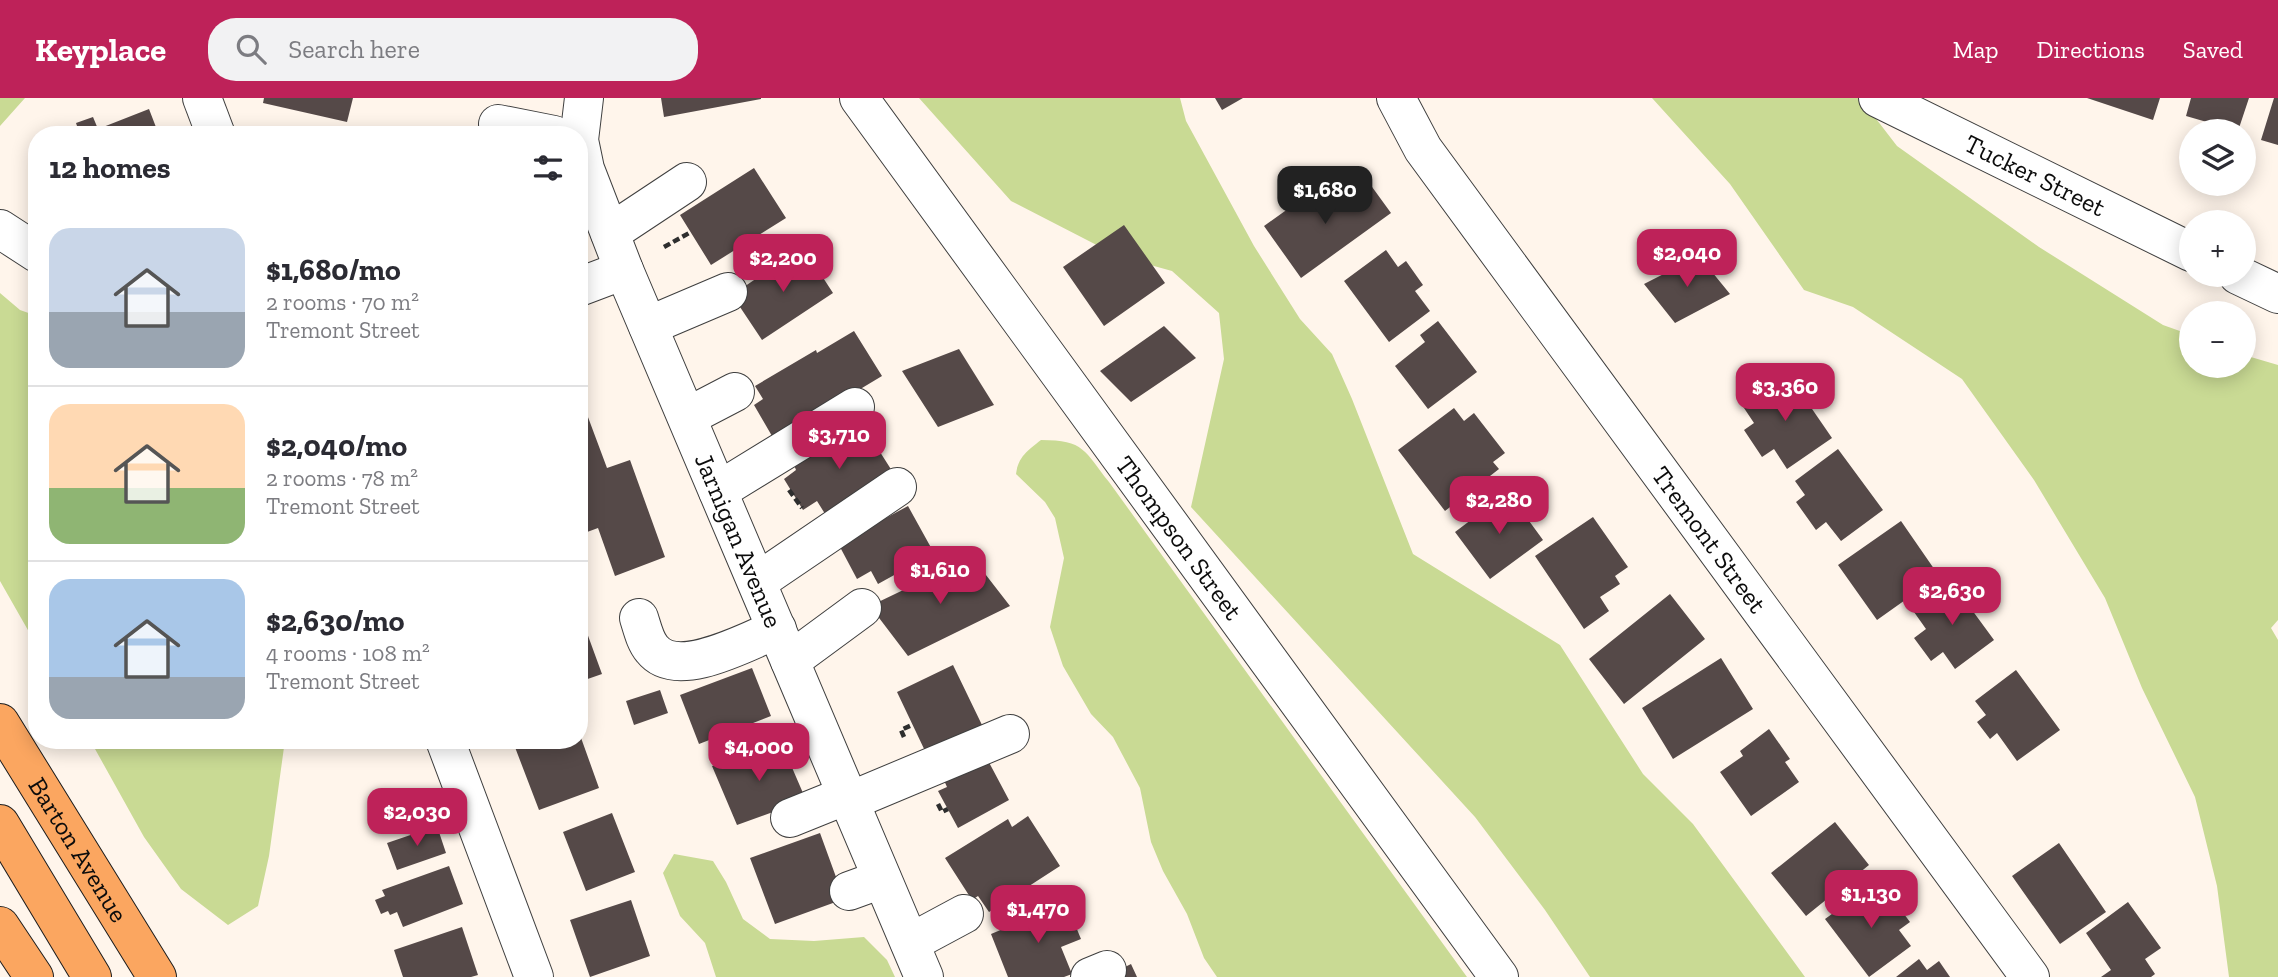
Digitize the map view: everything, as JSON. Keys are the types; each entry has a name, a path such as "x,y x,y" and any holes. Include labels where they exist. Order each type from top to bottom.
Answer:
{"main road":[{"name":"Barton Avenue","path":"0,723 157,977"},
{"name":"Barton Avenue","path":"0,824 92,977"},
{"path":"0,926 34,977"}],"street":[{"path":"202,98 213,126"},
{"name":"Jarnigan Avenue","path":"581,126 584,98"},
{"name":"Thompson Street","path":"859,98 1499,977"},
{"name":"Tremont Street","path":"1396,98 1423,149 2030,977"},
{"name":"Tucker Street","path":"1878,98 2179,246"},
{"path":"498,124 508,126"},
{"name":"Jarnigan Avenue","path":"588,177 636,299 849,798 866,885 917,960"},
{"path":"610,233 687,182"},
{"path":"0,229 28,247"},
{"path":"588,290 636,299 719,283"},
{"path":"2256,284 2278,294"},
{"path":"687,417 735,392"},
{"path":"718,491 855,407"},
{"path":"757,582 897,487"},
{"path":"639,618 651,649 662,657 685,661 783,645 862,608"},
{"path":"790,818 849,798 1010,734"},
{"path":"447,749 534,977"},
{"path":"917,960 964,914"}],"path":[{"path":"901,730 912,725"}],"green space":[{"path":"0,98 25,98 0,126"},
{"path":"919,98 1180,98 1186,121 1254,246 1300,319 1332,354 1413,554 1560,645 1643,774 1693,824 1805,977 1590,977 1545,910 1475,817 1191,507 1224,359 1219,313 1172,271 1118,256 1011,201"},
{"path":"1652,98 1860,98 1897,146 2039,247 2163,325 2179,331 2179,378 2256,378 2256,359 2278,365 2278,620 2271,628 2278,640 2278,977 2229,977 2217,886 2195,797 2142,688 2105,598 2034,480 1962,379 1853,307 1804,290 1730,184"},
{"path":"0,293 20,310 28,313 28,630 0,581"},
{"path":"1041,440 1075,445 1094,462 1467,977 1217,977 1204,958 1187,914 1163,871 1151,842 1140,788 1113,737 1091,714 1063,666 1050,627 1064,558 1055,518 1045,502 1016,474 1021,458"},
{"path":"95,749 284,749 269,856 258,906 228,925 181,889 144,837"},
{"path":"674,854 713,861 743,919 770,939 814,941 864,937 887,960 895,977 716,977 705,943 680,916 663,873"}],"building":[{"path":"264,98 353,98 347,122 263,103"},
{"path":"661,98 761,98 761,99 664,117"},
{"path":"1215,98 1243,98 1222,110"},
{"path":"2087,98 2160,98 2153,120"},
{"path":"2191,98 2249,98 2242,119 2196,119 2186,116"},
{"path":"2274,98 2278,98 2278,145 2261,140"},
{"path":"149,109 156,126 106,126"},
{"path":"93,117 97,126 77,126 76,123"},
{"path":"754,168 786,218 711,265 680,215"},
{"path":"1367,180 1391,213 1301,278 1264,226 1313,191 1326,210"},
{"path":"1124,225 1165,283 1104,326 1063,267"},
{"path":"803,247 833,293 762,340 732,295"},
{"path":"1386,250 1398,267 1406,261 1423,285 1415,291 1430,311 1389,342 1344,281"},
{"path":"1699,256 1730,294 1675,323 1644,284"},
{"path":"1438,321 1477,372 1428,409 1395,366 1425,342 1420,335"},
{"path":"1164,326 1196,358 1131,402 1100,371"},
{"path":"854,331 882,376 772,436 754,405 763,399 755,386"},
{"path":"959,349 994,405 938,427 902,371"},
{"path":"1788,374 1832,438 1787,469 1774,449 1762,457 1744,430 1754,423 1742,405"},
{"path":"1454,408 1464,421 1474,413 1505,453 1493,462 1499,469 1445,511 1398,450"},
{"path":"588,417 607,468 630,460 665,557 615,576 598,528 588,532"},
{"path":"859,419 894,474 827,517 817,501 803,510 784,479 796,470 794,465"},
{"path":"1838,449 1883,510 1841,541 1826,522 1816,530 1796,502 1805,495 1795,481"},
{"path":"1508,492 1543,540 1490,579 1455,532"},
{"path":"908,506 934,553 878,584 871,571 857,579 840,547 849,538"},
{"path":"1593,517 1628,567 1615,576 1620,584 1600,597 1609,611 1584,629 1535,556"},
{"path":"1901,521 1939,576 1877,620 1838,565"},
{"path":"972,557 1010,606 908,656 870,606"},
{"path":"1952,583 1962,597 1969,591 1979,605 1972,610 1994,640 1955,669 1943,652 1931,661 1914,638 1926,629 1914,612"},
{"path":"1670,594 1705,639 1624,704 1589,659"},
{"path":"588,636 602,674 588,679"},
{"path":"1721,658 1753,709 1673,759 1642,708"},
{"path":"953,665 982,725 926,753 897,692"},
{"path":"752,668 771,716 699,744 680,695"},
{"path":"2016,670 2060,730 2017,761 1997,733 1990,739 1977,722 1986,715 1975,701"},
{"path":"660,690 668,713 634,725 626,701"},
{"path":"1769,729 1790,759 1785,762 1799,782 1751,816 1720,772 1743,756 1740,751"},
{"path":"781,742 806,800 737,825 712,766"},
{"path":"516,749 585,749 599,788 539,810"},
{"path":"984,753 1009,800 958,828 938,791 947,787 942,776"},
{"path":"612,813 635,872 586,891 563,832"},
{"path":"1028,816 1060,866 989,912 978,896 972,900 945,858 1008,819 1012,827"},
{"path":"1835,822 1869,865 1806,916 1771,873"},
{"path":"437,826 446,853 397,870 387,843"},
{"path":"820,833 844,899 775,924 750,858"},
{"path":"2059,843 2106,912 2060,944 2012,876"},
{"path":"449,866 463,904 403,927 397,912 390,915 388,911 381,914 375,900 385,896 382,890"},
{"path":"1868,888 1878,903 1889,894 1910,922 1899,930 1911,946 1869,977 1825,919"},
{"path":"631,900 650,956 590,977 570,920"},
{"path":"2128,902 2161,948 2145,959 2155,974 2151,977 2101,977 2111,970 2086,933"},
{"path":"1066,903 1081,939 1061,947 1072,974 1064,977 1008,977 991,934"},
{"path":"462,927 478,975 403,977 394,950"},
{"path":"1919,959 1927,970 1939,961 1950,977 1896,977"},
{"path":"1131,964 1137,977 1105,977"}]}
